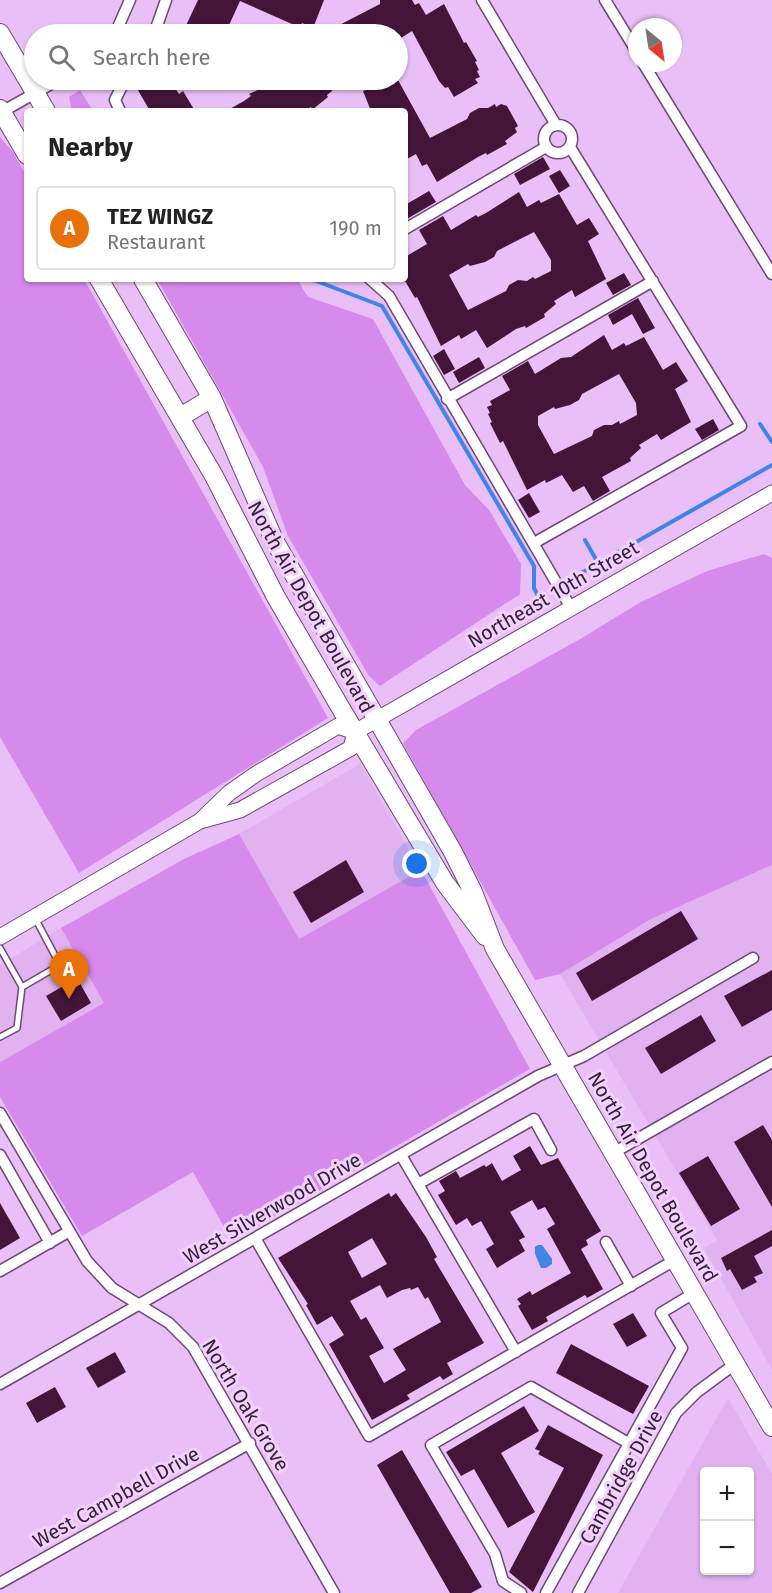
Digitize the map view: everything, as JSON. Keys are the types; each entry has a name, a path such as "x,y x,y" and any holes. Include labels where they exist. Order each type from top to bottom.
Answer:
{"main road":[{"path":"0,33 24,74"},
{"path":"33,90 44,108"},
{"path":"1,111 24,150"},
{"name":"North Air Depot Boulevard","path":"101,282 180,417 228,502 276,597 355,732 451,892 495,949"},
{"name":"North Air Depot Boulevard","path":"145,282 212,398 274,540 378,719 463,872 495,949 772,1428"},
{"path":"180,417 212,398"},
{"name":"Northeast 10th Street","path":"200,821 240,810 262,800 351,748 355,732 772,493"},
{"name":"Northeast 10th Street","path":"2,931 34,917 200,821 229,793 256,774 338,726 355,732"}],"street":[{"path":"119,24 130,0"},
{"path":"158,24 166,0"},
{"path":"482,0 556,125"},
{"path":"605,0 628,37"},
{"path":"649,72 772,274"},
{"path":"1,111 40,90"},
{"path":"118,90 115,100 119,108"},
{"path":"556,125 564,126 571,132 573,142 570,147 560,153 546,147 545,134 556,125"},
{"path":"408,227 546,147"},
{"path":"534,543 741,426 570,147"},
{"path":"373,282 388,297 571,608"},
{"path":"447,399 653,282"},
{"name":"West Silverwood Drive","path":"0,1384 538,1077 584,1056 753,958"},
{"path":"613,1153 772,1062"},
{"name":"North Oak Grove","path":"0,1113 87,1261 112,1288 169,1323 193,1347 334,1593"},
{"path":"418,1184 534,1119 551,1150"},
{"path":"0,1155 50,1242"},
{"path":"401,1155 516,1352"},
{"path":"0,1271 68,1232"},
{"path":"255,1238 369,1436 675,1260"},
{"path":"606,1242 631,1286"},
{"path":"546,1593 682,1348 661,1313 694,1293"},
{"name":"Cambridge Drive","path":"578,1593 676,1413 697,1392 735,1364"},
{"path":"521,1593 503,1581 495,1554 431,1445 531,1387 630,1444"},
{"name":"West Campbell Drive","path":"0,1583 250,1443"}],"lane":[{"path":"22,987 60,965 34,917"},
{"path":"0,948 22,987 17,1028 0,1037"}],"shaded area":[{"path":"80,90 91,108 71,108 69,97"},
{"path":"0,137 13,152 24,172 24,282 86,282 328,718 79,873 0,737"},
{"path":"159,282 299,282 308,297 373,319 465,485 489,510 521,564 520,594 380,686 369,676 288,536 263,467"},
{"path":"764,554 772,558 772,865 651,919 560,974 535,980 403,743 416,730 582,638 639,603 707,571"},
{"path":"360,764 421,870 299,939 239,834"},
{"path":"239,834 299,939 421,870 530,1069 232,1241 193,1172 82,1236 0,1097 0,1062 104,1003 61,928 184,859"},
{"path":"772,865 772,1370 704,1248 717,1240 560,974 651,919"},
{"path":"61,928 104,1003 0,1062 0,965"},
{"path":"728,1398 772,1474 772,1593 618,1593"}],"water":[{"path":"542,1245 552,1259 552,1264 546,1268 541,1268 535,1254 535,1247"}],"building":[{"path":"198,0 324,0 315,24 292,24 240,1 230,24 187,24"},
{"path":"380,0 412,0 415,5 419,3 426,15 444,4 464,43 466,42 477,61 475,62 480,77 475,79 478,83 454,97 448,87 445,88 439,81 412,31 408,34 408,24 341,24 380,4"},
{"path":"138,90 176,90 179,94 183,91 193,108 148,108"},
{"path":"258,90 332,91 314,108 231,108 251,96 249,94"},
{"path":"404,90 430,138 467,119 470,113 479,108 488,108 495,104 496,107 501,104 507,106 518,126 515,128 517,132 505,141 507,144 487,155 486,153 478,157 437,182 427,164 422,166 416,154 408,158 408,108 370,108 363,91"},
{"path":"543,157 550,169 520,185 514,174"},
{"path":"560,170 570,186 559,193 549,176"},
{"path":"429,191 436,202 408,218 408,203"},
{"path":"519,192 527,207 539,200 541,203 559,194 577,225 589,218 599,234 588,241 606,279 575,297 572,290 554,301 556,304 544,314 545,317 526,328 525,326 516,329 487,348 476,330 461,339 459,335 441,346 417,297 415,298 406,282 408,282 408,255 427,244 419,230 443,216 451,230 476,215 478,217","holes":["534,232 551,260 551,271 535,279 533,277 527,281 518,280 509,285 506,291 468,310 449,275 468,264 470,266 485,262 494,257 497,251"]},
{"path":"624,273 631,285 613,295 606,283"},
{"path":"638,298 655,328 643,334 632,314 613,325 608,315"},
{"path":"604,335 612,350 624,343 626,346 644,337 663,370 676,362 688,381 675,389 691,422 661,440 657,434 639,445 641,448 630,458 631,461 602,477 610,491 593,501 584,486 573,492 562,475 546,483 545,480 527,490 503,441 500,443 488,414 490,413 487,407 492,405 490,401 510,390 502,376 528,361 535,374 561,358 571,357","holes":["619,374 636,403 637,415 620,424 619,421 612,425 604,425 594,430 592,436 554,454 538,425 538,416 554,407 555,409 570,405 579,400 582,394"]},
{"path":"444,349 455,369 444,375 433,356"},
{"path":"479,357 485,368 459,383 453,372"},
{"path":"713,419 719,430 702,440 695,429"},
{"path":"529,493 540,512 529,518 518,500"},
{"path":"346,860 364,892 311,923 293,892"},
{"path":"681,911 698,939 592,1001 576,973"},
{"path":"772,970 772,1010 742,1027 724,996"},
{"path":"77,978 91,1003 61,1021 46,996"},
{"path":"701,1015 716,1041 661,1074 645,1048"},
{"path":"763,1125 772,1140 772,1207 734,1142"},
{"path":"530,1146 541,1165 558,1158 601,1231 586,1240 588,1245 581,1249 603,1289 587,1298 585,1295 546,1317 548,1321 532,1330 518,1306 521,1304 517,1299 530,1291 532,1295 571,1273 547,1229 555,1224 545,1207 538,1210 532,1200 510,1212 525,1237 519,1240 525,1251 497,1268 486,1249 494,1244 481,1221 472,1226 467,1218 456,1225 438,1195 445,1191 439,1181 456,1171 460,1178 492,1163 502,1181 521,1170 513,1156"},
{"path":"708,1156 740,1209 711,1226 679,1173"},
{"path":"389,1193 391,1197 396,1193 426,1237 437,1257 434,1259 484,1343 447,1363 453,1374 443,1380 440,1376 407,1395 410,1399 372,1420 329,1344 344,1335 332,1316 317,1325 306,1305 308,1304 278,1258","holes":["372,1238 387,1264 362,1278 348,1252","380,1285 387,1298 402,1290 418,1287 425,1299 428,1297 441,1322 393,1349 406,1370 384,1383 369,1356 384,1348 366,1317 361,1320 350,1301"]},
{"path":"0,1203 20,1238 0,1250"},
{"path":"772,1230 772,1246 754,1256 763,1273 754,1277 757,1282 742,1290 730,1269 727,1271 721,1258"},
{"path":"633,1313 647,1336 627,1347 613,1324"},
{"path":"571,1344 649,1386 633,1414 556,1373"},
{"path":"115,1352 126,1372 98,1388 86,1368"},
{"path":"55,1387 66,1407 37,1423 26,1403"},
{"path":"524,1406 539,1431 501,1453 535,1512 508,1528 474,1469 461,1476 446,1452"},
{"path":"548,1425 603,1455 533,1592 509,1572 564,1468 538,1454 540,1451 535,1449"},
{"path":"402,1450 482,1587 471,1593 450,1593 377,1465"}],"waterway":[{"path":"319,282 382,306 534,566 534,588 539,598 544,595"},
{"path":"760,424 772,442"},
{"path":"576,576 772,465"},
{"path":"585,540 598,563"}],"place":[{"name":"TEZ WINGZ","path":"69,999"}]}
